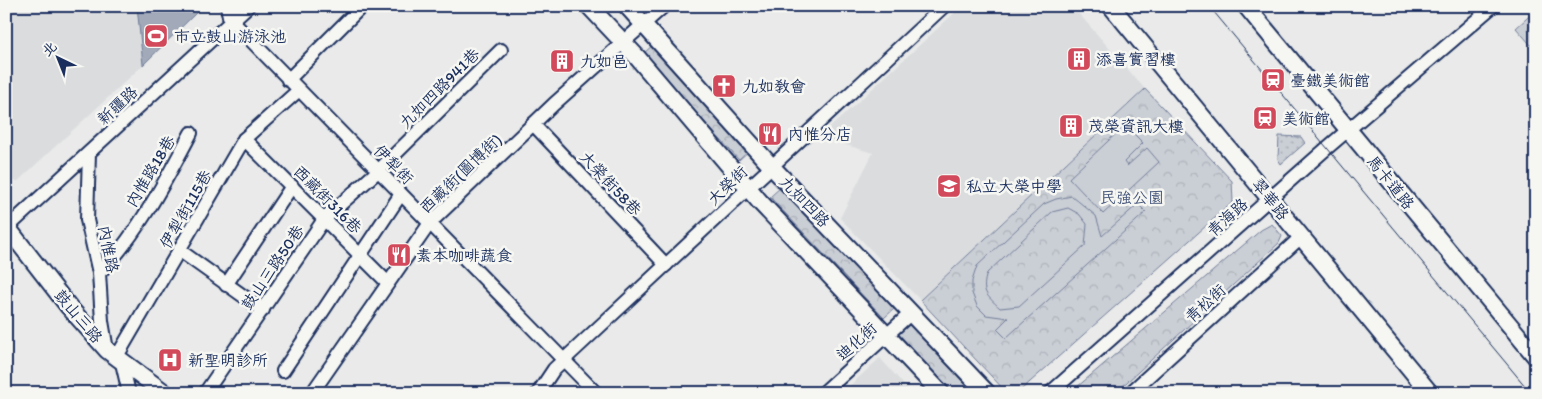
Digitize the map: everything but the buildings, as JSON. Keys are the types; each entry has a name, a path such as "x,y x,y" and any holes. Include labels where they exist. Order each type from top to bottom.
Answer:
{"street":[{"name":"新疆路","path":"7,226 88,153 230,14 248,6"},
{"path":"288,80 362,6"},
{"name":"九如四路","path":"589,6 624,43 747,188 941,393"},
{"name":"九如四路","path":"627,6 771,166 987,393"},
{"name":"西藏街(圖博街)","path":"312,393 430,223 533,124 664,6"},
{"name":"大榮街","path":"538,393 554,369 944,6"},
{"name":"翠華路","path":"1111,6 1430,393"},
{"name":"青海路","path":"1050,393 1493,6"},
{"name":"馬卡道路","path":"1247,7 1536,357"},
{"name":"伊犁街","path":"230,14 288,80 596,393"},
{"name":"九如四路941巷","path":"378,172 501,50"},
{"name":"伊犁街115巷","path":"115,357 244,139 299,90"},
{"name":"大榮街58巷","path":"533,124 666,265"},
{"name":"內惟路18巷","path":"99,273 118,252 165,182 191,133"},
{"name":"西藏街316巷","path":"244,139 388,283"},
{"name":"內惟路","path":"88,153 87,220 99,273 102,321 129,393"},
{"name":"鼓山三路50巷","path":"205,393 325,218 378,172"},
{"path":"226,285 292,186"},
{"path":"283,371 401,194"},
{"name":"鼓山三路","path":"7,226 69,307 115,357 165,393"},
{"name":"青松街","path":"1130,393 1301,237"},
{"path":"179,250 263,310"},
{"name":"迪化街","path":"823,393 911,313"}],"shaded area":[{"path":"6,6 137,6 143,65 18,181 6,180"},
{"name":"私立大榮中學","path":"962,6 1072,6 1145,89 920,300 840,218 873,153 820,137"},
{"path":"880,358 911,393 842,393"}],"green space":[{"path":"1536,10 1536,51 1516,28"},
{"path":"655,43 751,149 739,160 643,54"},
{"name":"民強公園","path":"1145,89 1232,181 1233,202 1021,390 1007,393 920,300"},
{"path":"1125,125 1143,143 1124,162 1127,166 1147,148 1159,162 1103,214 1069,178"},
{"path":"1279,136 1301,137 1305,143 1281,164 1278,159"},
{"path":"782,186 895,308 884,318 770,197"},
{"path":"1072,196 1096,216 1102,236 1138,204 1146,212 1006,338 997,329 1008,318 986,315 977,306 972,293 972,281 977,266 1044,204 1056,199","holes":["1068,208 1079,214 1087,224 1085,246 1019,306 1000,308 991,300 985,289 987,273 1052,212"]},
{"path":"1272,224 1282,236 1279,243 1115,393 1070,393 1261,230"},
{"path":"909,322 973,393 952,393 898,333"}],"water":[{"name":"市立鼓山游泳池","path":"137,6 200,6 201,8 143,65"}],"tram line":[{"path":"1209,6 1531,393"}],"place":[{"name":"市立鼓山游泳池","path":"156,36"},
{"name":"添喜實習樓","path":"1079,59"},
{"name":"九如邑","path":"562,61"},
{"name":"臺鐵美術館","path":"1273,80"},
{"name":"九如教會","path":"724,86"},
{"name":"美術館","path":"1265,118"},
{"name":"茂榮資訊大樓","path":"1071,126"},
{"name":"內惟分店","path":"770,134"},
{"name":"私立大榮中學","path":"949,186"},
{"name":"素本咖啡蔬食","path":"399,255"},
{"name":"新聖明診所","path":"170,360"}]}
